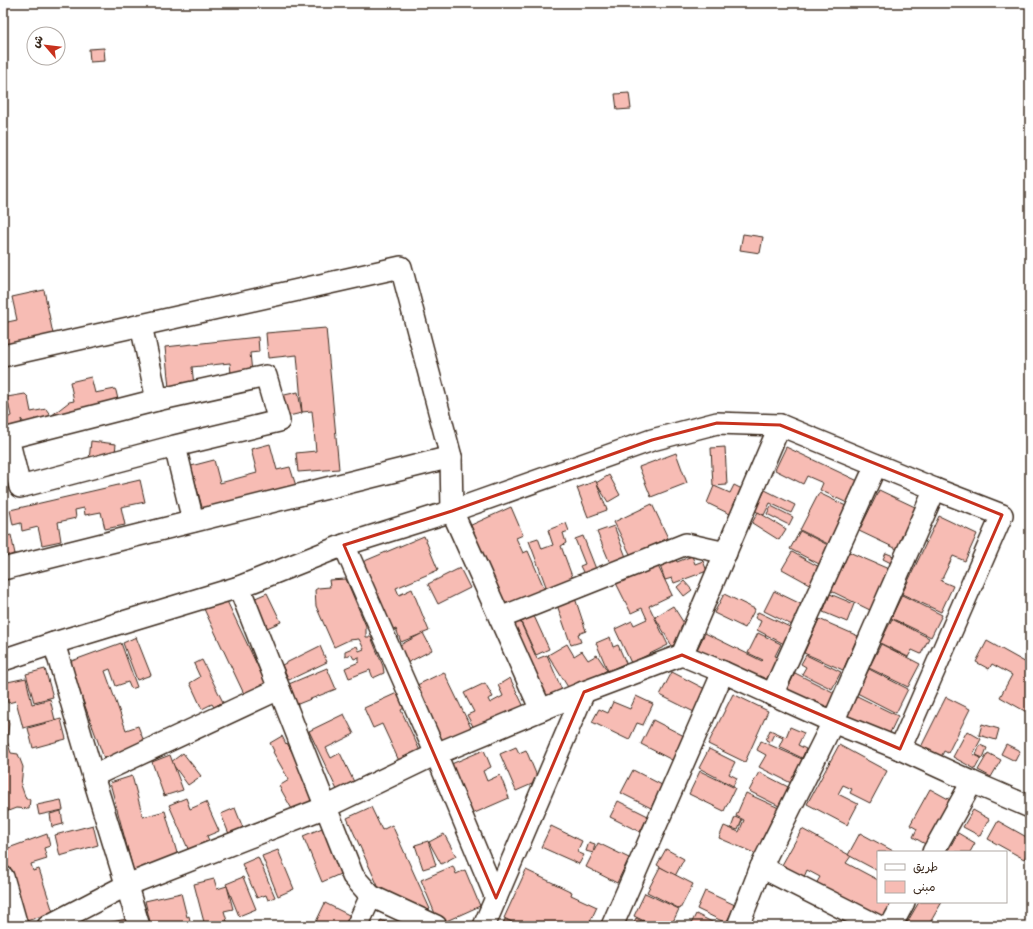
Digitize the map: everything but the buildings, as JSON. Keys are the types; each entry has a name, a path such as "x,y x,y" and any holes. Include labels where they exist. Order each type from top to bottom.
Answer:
{"street":[{"path":"3,356 401,267 451,457 452,511 541,710"},
{"path":"141,326 157,400"},
{"path":"266,376 279,421 175,446 20,487 8,438 157,400 266,376"},
{"path":"3,660 239,587 344,545 452,511 652,440 717,423 780,426 1002,515 900,749"},
{"path":"682,655 780,426"},
{"path":"175,446 193,521"},
{"path":"3,569 451,457"},
{"path":"772,695 876,465"},
{"path":"738,926 762,867 833,722 935,489"},
{"path":"500,618 686,544 726,553"},
{"path":"344,545 436,754 496,898"},
{"path":"239,587 353,876 370,896 436,926"},
{"path":"54,643 139,926"},
{"path":"48,926 127,885 326,807 436,754 584,692 682,655 1030,807"},
{"path":"612,926 723,672"},
{"path":"93,776 279,689"},
{"path":"484,926 584,692"},
{"path":"933,851 972,782"},
{"path":"762,867 878,926"},
{"path":"3,877 16,926"},
{"path":"357,926 370,896"},
{"path":"891,926 903,903"}],"highlighted area":[{"path":"717,423 780,425 1002,515 900,749 682,655 584,692 496,898 344,545 452,511 652,440"}]}
